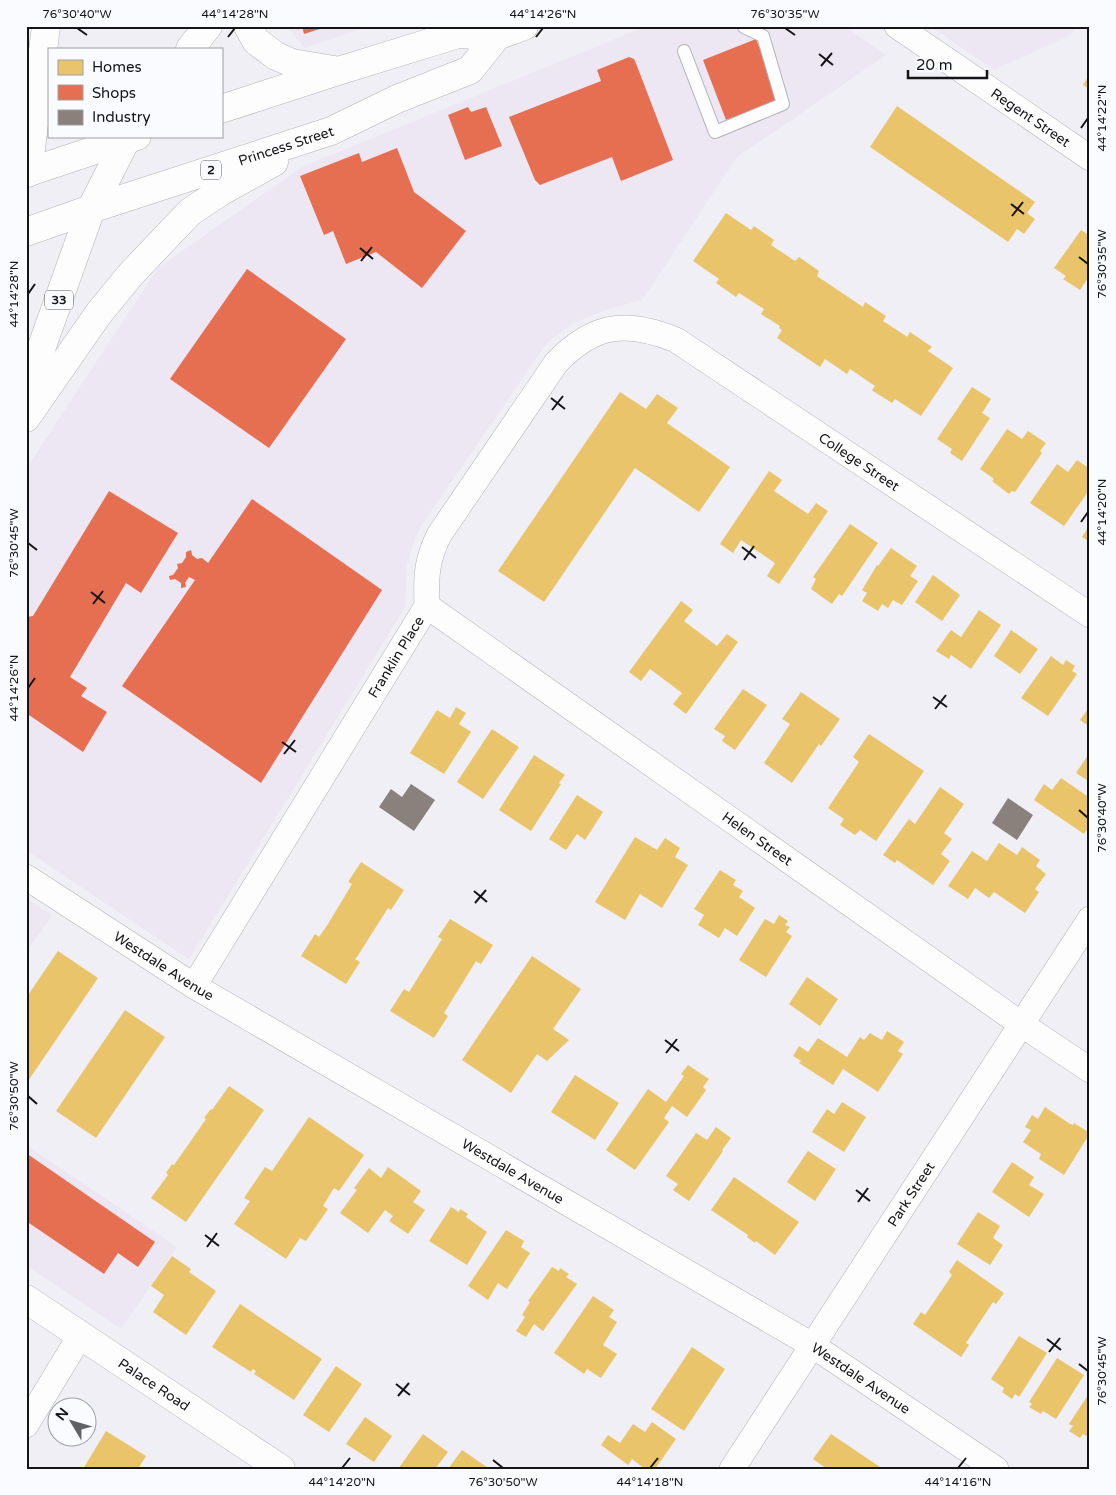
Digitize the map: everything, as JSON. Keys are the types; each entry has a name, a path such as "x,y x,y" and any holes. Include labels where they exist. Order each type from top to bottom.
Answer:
{"main road":[{"path":"46,26 27,176 127,138"},
{"path":"191,48 208,26"},
{"path":"248,26 256,41 276,56 292,63 338,71"},
{"path":"222,109 458,34 497,36 524,26"},
{"name":"Princess Street","path":"26,232 331,131 397,99 470,70 497,36"},
{"path":"26,418 98,314 131,274 190,212 220,192 331,131"},
{"name":"33","path":"26,391 91,209 129,138"},
{"name":"Palace Road","path":"26,1299 281,1469"}],"street":[{"name":"Regent Street","path":"897,26 1090,158"},
{"name":"Franklin Place","path":"194,986 427,606 427,569 430,552 438,535 556,363 585,338 620,328"},
{"name":"College Street","path":"620,328 648,330 676,340 1090,615"},
{"name":"Helen Street","path":"427,606 1021,1024 1090,1070"},
{"name":"Westdale Avenue","path":"26,876 194,986 812,1345 996,1469"},
{"name":"Park Street","path":"732,1469 1090,919"},
{"path":"26,1425 80,1336"}],"lane":[{"path":"684,51 715,132 783,104 763,36 744,27"}],"shaded area":[{"path":"288,26 370,26 304,48"},
{"path":"647,26 844,26 886,55 737,157 642,300 605,310 570,325 546,344 421,526 414,540 407,564 405,607 189,959 26,850 26,469 158,268 302,167"},
{"path":"930,26 1077,26 1071,35 994,70"},
{"path":"26,898 52,915 26,953"},
{"path":"26,1145 177,1247 121,1329 26,1265"}],"building: Homes":[{"path":"1090,74 1090,89 1083,85"},
{"path":"897,106 1035,202 1027,213 1035,219 1024,234 1017,229 1008,242 870,147"},
{"path":"726,213 751,230 754,226 774,240 771,245 795,261 799,257 819,271 817,276 863,307 865,302 886,316 883,321 907,337 910,332 932,347 928,351 953,368 921,416 895,399 892,403 873,391 875,386 850,369 847,374 825,359 820,367 777,338 782,330 779,328 780,326 761,314 764,309 739,293 736,297 716,283 719,279 693,261"},
{"path":"1081,230 1090,236 1090,275 1080,290 1063,279 1066,276 1054,268"},
{"path":"972,387 991,399 982,413 990,418 962,461 950,453 952,449 937,439"},
{"path":"620,392 646,409 657,394 678,408 667,423 730,467 699,512 635,468 544,602 498,571"},
{"path":"1007,429 1022,439 1028,431 1046,443 1040,451 1042,453 1015,492 1012,491 1009,494 992,481 994,479 980,469"},
{"path":"1077,460 1090,469 1090,480 1087,484 1090,486 1090,489 1064,526 1030,503 1057,464 1068,472"},
{"path":"769,471 782,480 774,491 808,514 816,503 828,511 779,584 767,576 775,563 741,540 733,553 720,544"},
{"path":"850,524 878,543 842,596 839,594 832,604 811,589 816,579 813,577"},
{"path":"1090,525 1090,542 1082,537"},
{"path":"891,548 917,566 910,576 918,581 902,605 893,600 888,608 882,604 878,611 862,601 867,593 862,590 877,565"},
{"path":"933,575 960,595 942,621 915,602"},
{"path":"681,601 693,610 684,621 717,646 727,634 738,642 686,714 673,704 682,693 650,669 641,681 629,672"},
{"path":"979,610 1001,625 971,669 951,655 949,659 936,651 951,630 961,637"},
{"path":"1011,630 1038,649 1020,674 994,656"},
{"path":"1051,656 1063,665 1066,660 1075,666 1072,671 1077,674 1048,716 1021,698"},
{"path":"743,689 767,705 735,750 722,741 725,736 714,729"},
{"path":"801,692 840,719 821,746 819,744 792,783 764,763 790,724 782,719"},
{"path":"1090,706 1090,727 1080,720"},
{"path":"456,707 466,713 459,724 471,732 444,774 410,753 437,710 450,718"},
{"path":"492,729 519,747 483,799 457,782"},
{"path":"869,734 924,771 876,841 860,830 855,835 840,825 844,819 828,808 859,762 853,757"},
{"path":"1090,752 1090,782 1076,773"},
{"path":"534,755 565,775 531,831 499,810"},
{"path":"1061,778 1090,798 1090,825 1084,834 1034,800 1044,784 1052,790"},
{"path":"940,787 964,804 944,833 952,839 941,854 950,861 933,885 897,860 895,863 883,855 909,819 915,824"},
{"path":"577,795 603,812 585,840 577,834 566,850 549,839"},
{"path":"635,837 657,850 665,838 680,848 675,857 688,865 662,908 640,894 625,920 595,902"},
{"path":"999,843 1017,855 1022,847 1040,860 1036,866 1046,874 1035,889 1039,892 1025,913 994,892 989,898 975,888 968,899 948,886 972,851 987,861"},
{"path":"361,862 404,890 391,910 388,908 355,959 360,962 346,984 301,956 315,934 319,937 328,924 352,884 348,882"},
{"path":"720,870 736,880 733,885 743,891 739,897 755,908 737,936 725,928 719,938 698,925 704,915 694,909"},
{"path":"779,915 788,921 785,925 790,927 786,932 792,936 766,977 739,960 765,919 774,924"},
{"path":"450,919 493,945 481,964 476,961 444,1013 448,1016 434,1038 390,1011 404,989 409,992 442,939 438,937"},
{"path":"58,951 98,978 26,1084 26,998"},
{"path":"532,956 581,989 553,1029 569,1040 547,1061 537,1054 511,1093 462,1060"},
{"path":"807,977 838,999 820,1026 789,1004"},
{"path":"125,1010 165,1037 96,1138 56,1111"},
{"path":"887,1031 904,1042 898,1051 903,1054 878,1092 843,1069 833,1085 799,1063 801,1061 793,1056 799,1046 808,1052 818,1038 847,1057 860,1037 864,1040 870,1033 882,1040"},
{"path":"688,1065 709,1079 703,1087 706,1090 687,1117 672,1106 664,1118 669,1122 635,1170 606,1150 648,1089 666,1102 684,1076 681,1074"},
{"path":"575,1075 619,1103 595,1140 551,1112"},
{"path":"229,1086 264,1110 186,1222 151,1198 168,1175 166,1173 172,1164 174,1165 206,1119 204,1118"},
{"path":"842,1102 866,1117 844,1152 812,1132 827,1109 834,1114"},
{"path":"1045,1107 1070,1124 1073,1125 1074,1123 1090,1133 1064,1175 1039,1159 1041,1154 1023,1142 1031,1130 1025,1127 1032,1115 1038,1119"},
{"path":"309,1117 364,1155 339,1191 334,1188 323,1206 328,1209 306,1241 300,1238 286,1259 234,1224 250,1201 244,1198 265,1167 272,1171"},
{"path":"716,1127 731,1138 689,1201 673,1190 678,1184 666,1176 696,1133 707,1140"},
{"path":"808,1151 836,1169 815,1201 787,1182"},
{"path":"1012,1162 1034,1177 1029,1185 1044,1194 1029,1217 992,1192"},
{"path":"388,1167 421,1191 413,1202 425,1210 408,1234 389,1221 393,1216 385,1210 368,1233 340,1213 357,1190 354,1188 369,1168 381,1178"},
{"path":"734,1177 799,1222 775,1255 756,1241 755,1243 747,1237 748,1235 711,1210"},
{"path":"451,1207 459,1212 460,1209 468,1214 466,1217 487,1232 467,1265 429,1241"},
{"path":"978,1212 1000,1226 993,1238 1003,1245 990,1265 957,1244"},
{"path":"506,1230 524,1241 521,1247 530,1253 507,1289 498,1283 488,1300 468,1286"},
{"path":"172,1256 191,1269 189,1272 216,1291 186,1335 153,1312 164,1295 151,1286"},
{"path":"957,1260 1004,1293 996,1304 993,1302 966,1343 969,1345 961,1357 913,1324 921,1312 925,1315 952,1275 949,1272"},
{"path":"552,1267 559,1271 560,1268 569,1274 566,1277 577,1284 543,1331 534,1324 526,1337 516,1331 525,1317 522,1315 530,1302 528,1301"},
{"path":"593,1296 614,1310 609,1317 617,1322 603,1345 617,1354 601,1378 587,1369 584,1374 554,1353"},
{"path":"240,1304 322,1359 294,1400 254,1374 256,1371 253,1369 251,1372 212,1347"},
{"path":"1019,1336 1047,1353 1019,1397 1015,1394 1012,1399 1002,1392 1004,1388 991,1379"},
{"path":"692,1347 725,1369 684,1431 651,1409"},
{"path":"1057,1358 1084,1375 1056,1419 1043,1411 1041,1414 1029,1407 1032,1404 1029,1402"},
{"path":"336,1366 362,1384 329,1432 303,1415"},
{"path":"1090,1392 1090,1438 1083,1434 1080,1438 1069,1431 1073,1426 1069,1424"},
{"path":"365,1417 392,1436 374,1462 346,1444"},
{"path":"652,1422 676,1439 655,1469 645,1469 632,1459 628,1465 601,1445 608,1435 620,1443 633,1424 645,1432"},
{"path":"106,1431 146,1456 138,1469 83,1469 96,1448 98,1448 98,1444"},
{"path":"423,1434 448,1452 435,1469 398,1469"},
{"path":"831,1434 883,1469 827,1469 813,1459"},
{"path":"462,1450 487,1467 487,1469 448,1469"}],"building: Shops":[{"path":"302,26 326,26 326,27 304,34"},
{"path":"756,39 780,100 726,120 703,60"},
{"path":"629,57 634,59 637,66 673,160 621,181 612,157 540,185 535,180 509,117 601,81 597,70"},
{"path":"468,107 471,112 486,107 502,146 465,160 448,115"},
{"path":"397,148 414,192 466,231 422,288 376,252 346,264 333,231 324,235 300,176 359,153 362,162"},
{"path":"247,269 346,339 269,448 170,379"},
{"path":"109,491 178,533 141,593 126,583 70,677 87,688 81,696 107,712 83,752 26,713 26,617 33,616"},
{"path":"252,499 382,590 261,783 122,686 195,580 189,577 185,583 186,587 181,588 181,583 175,579 170,580 169,576 173,575 178,568 177,564 182,563 186,557 186,552 191,550 192,555 197,559 202,558 208,563"},
{"path":"26,1153 155,1242 138,1267 118,1253 104,1274 26,1221"}],"building: Industry":[{"path":"411,784 435,800 414,831 379,807 391,789 402,797"},
{"path":"1008,798 1033,815 1017,840 992,823"}]}
